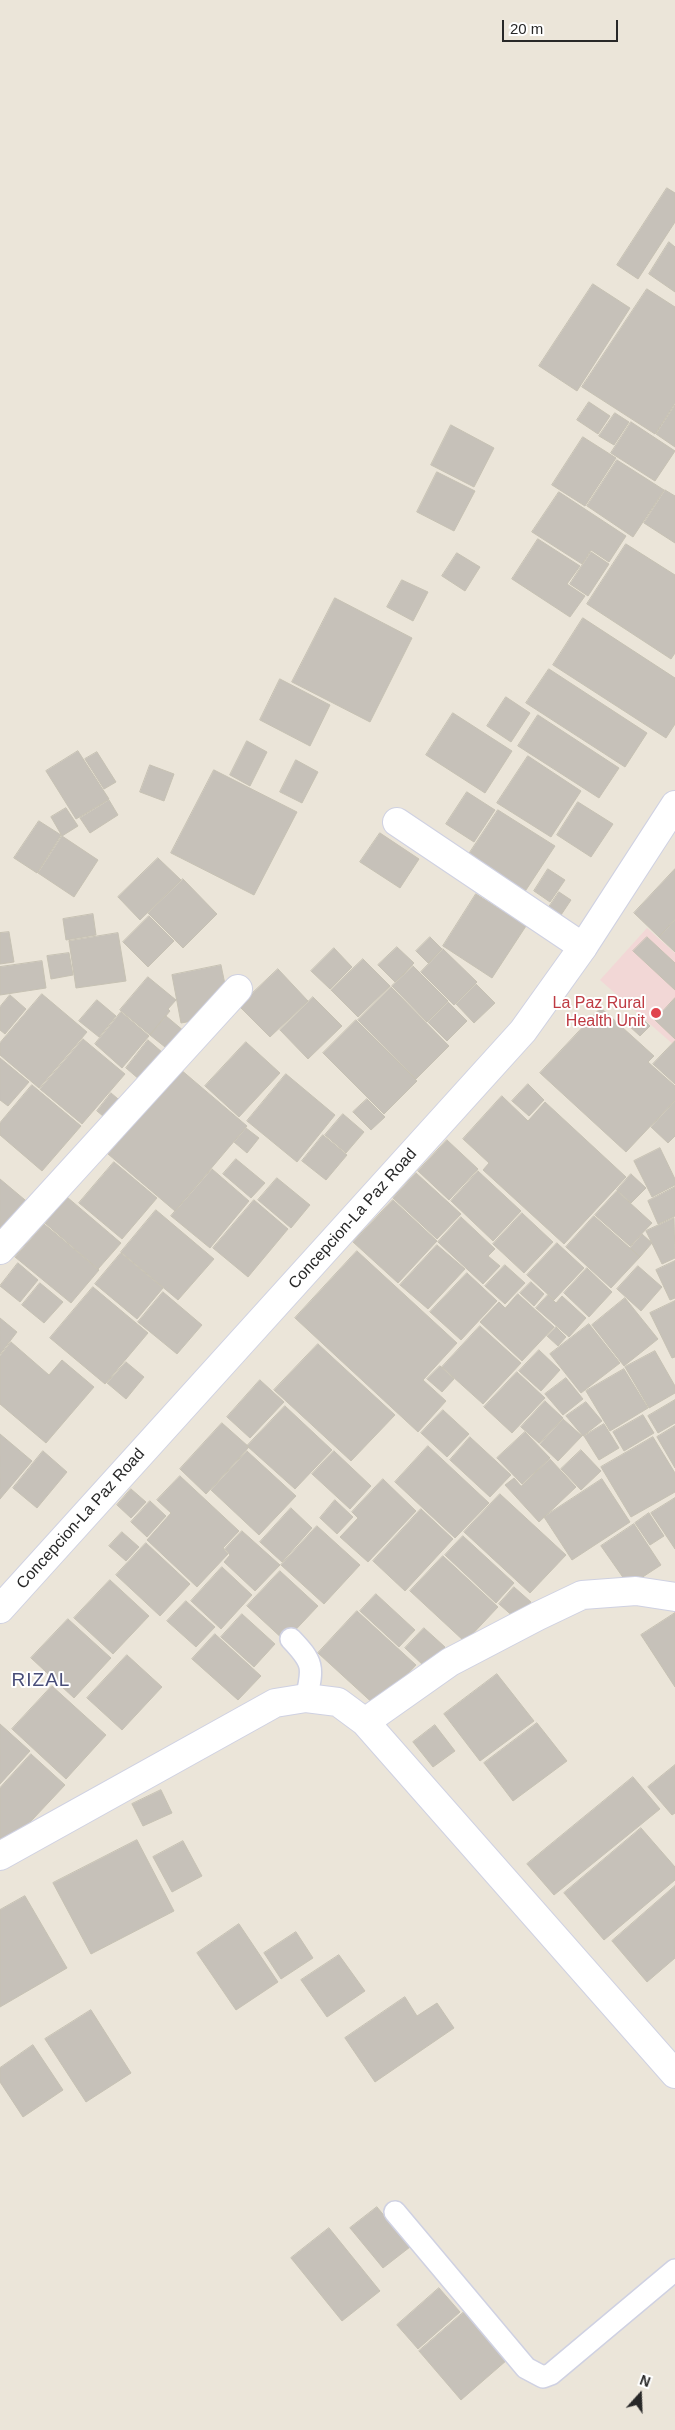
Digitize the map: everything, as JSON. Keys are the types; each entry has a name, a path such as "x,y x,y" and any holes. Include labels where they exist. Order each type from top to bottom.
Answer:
{"street":[{"name":"Concepcion-La Paz Road","path":"0,1609 522,1031 583,947 675,804"},
{"path":"397,822 583,947"},
{"path":"0,1250 238,989"},
{"path":"365,1722 450,1662 582,1595 636,1591 675,1597"},
{"path":"0,1856 275,1703 306,1698 338,1702 365,1722 569,1956 675,2074"}],"lane":[{"path":"290,1639 307,1656 312,1674 306,1698"},
{"path":"395,2212 526,2368 542,2376 551,2374 675,2270"}],"shaded area":[{"name":"La Paz Rural Health Unit","path":"647,928 675,953 675,1046 600,980"}],"building":[{"path":"667,188 675,193 675,222 638,279 617,265"},
{"path":"669,242 675,247 675,292 649,274"},
{"path":"593,284 630,308 577,391 539,366"},
{"path":"647,289 675,307 675,403 655,434 582,387"},
{"path":"589,402 610,416 598,434 577,420"},
{"path":"675,405 675,447 656,434"},
{"path":"615,413 629,422 614,445 599,436"},
{"path":"631,422 675,451 655,481 611,453"},
{"path":"451,425 494,448 474,487 431,465"},
{"path":"583,437 616,458 585,506 552,485"},
{"path":"617,460 664,490 633,537 587,506"},
{"path":"437,472 475,491 454,531 417,512"},
{"path":"665,490 675,496 675,543 644,523"},
{"path":"559,492 626,536 609,562 591,550 582,564 532,532"},
{"path":"538,539 580,566 567,584 585,596 570,617 512,579"},
{"path":"626,544 675,575 675,653 671,659 587,604"},
{"path":"591,552 609,564 588,596 570,584"},
{"path":"457,553 480,567 465,591 442,576"},
{"path":"402,580 428,592 413,621 387,607"},
{"path":"335,598 412,638 370,722 292,682"},
{"path":"583,618 675,678 675,724 666,738 553,665"},
{"path":"549,669 647,733 625,767 526,703"},
{"path":"280,679 330,705 310,746 260,720"},
{"path":"506,697 530,713 511,742 487,726"},
{"path":"453,713 512,751 485,793 426,755"},
{"path":"538,715 619,768 599,798 518,746"},
{"path":"247,741 267,752 250,786 230,775"},
{"path":"78,751 109,799 76,819 46,771"},
{"path":"97,752 116,782 104,789 85,759"},
{"path":"528,756 581,791 551,837 497,803"},
{"path":"296,760 318,772 302,803 280,792"},
{"path":"150,765 174,774 164,801 140,792"},
{"path":"214,770 297,812 254,895 171,853"},
{"path":"467,792 495,810 474,842 446,824"},
{"path":"109,800 118,815 90,833 80,818"},
{"path":"578,802 613,824 591,857 557,835"},
{"path":"66,808 78,826 62,836 51,817"},
{"path":"498,810 555,846 522,896 465,860"},
{"path":"39,821 61,835 37,873 14,858"},
{"path":"380,833 419,859 400,888 360,862"},
{"path":"62,836 98,860 74,897 38,873"},
{"path":"158,858 181,880 140,920 118,897"},
{"path":"548,869 565,880 550,902 534,891"},
{"path":"675,869 675,919 659,937 634,913"},
{"path":"183,879 217,914 183,948 148,913"},
{"path":"559,892 571,900 561,915 549,907"},
{"path":"476,894 526,926 492,978 443,946"},
{"path":"93,914 96,935 66,940 63,919"},
{"path":"149,916 174,941 148,967 123,942"},
{"path":"675,920 675,952 659,937"},
{"path":"9,932 14,962 0,964 0,933"},
{"path":"118,933 126,981 76,988 69,941"},
{"path":"430,937 442,949 428,963 416,951"},
{"path":"647,937 675,963 675,990 633,951"},
{"path":"397,947 414,963 395,982 378,965"},
{"path":"334,948 352,967 330,989 311,971"},
{"path":"443,949 477,982 454,1005 421,972"},
{"path":"69,953 73,975 51,979 47,956"},
{"path":"363,959 390,986 358,1017 331,990"},
{"path":"42,961 46,988 0,995 0,967"},
{"path":"221,965 228,999 206,1003 209,1018 181,1023 172,975"},
{"path":"413,966 448,1001 427,1022 392,986"},
{"path":"278,969 308,1001 270,1037 239,1006"},
{"path":"148,977 176,1000 168,1009 170,1011 150,1035 120,1010"},
{"path":"476,984 495,1003 474,1023 456,1004"},
{"path":"391,987 449,1046 416,1079 358,1020"},
{"path":"42,994 87,1032 39,1088 0,1055 0,1043"},
{"path":"10,995 26,1009 5,1034 0,1030 0,1007"},
{"path":"313,997 342,1026 308,1059 280,1030"},
{"path":"675,998 675,1039 655,1020"},
{"path":"97,1000 116,1016 99,1037 79,1021"},
{"path":"448,1002 467,1021 447,1041 428,1022"},
{"path":"601,1008 654,1056 648,1062 675,1086 675,1100 626,1152 540,1073"},
{"path":"121,1012 149,1036 122,1068 95,1044"},
{"path":"638,1014 650,1026 640,1036 628,1025"},
{"path":"166,1016 191,1037 175,1055 150,1035"},
{"path":"356,1020 417,1081 384,1114 323,1053"},
{"path":"83,1039 125,1074 82,1124 40,1089"},
{"path":"148,1040 170,1059 147,1086 126,1068"},
{"path":"675,1041 675,1084 653,1064"},
{"path":"246,1042 280,1073 239,1117 205,1086"},
{"path":"0,1058 29,1082 8,1106 0,1100"},
{"path":"180,1069 247,1126 175,1211 108,1154"},
{"path":"286,1074 335,1115 297,1162 247,1121"},
{"path":"528,1084 544,1100 529,1116 512,1101"},
{"path":"32,1085 81,1126 42,1171 0,1135 0,1123"},
{"path":"111,1093 124,1104 110,1122 97,1111"},
{"path":"502,1096 528,1121 545,1102 626,1177 564,1244 483,1170 489,1163 463,1139"},
{"path":"367,1099 385,1117 371,1130 353,1112"},
{"path":"675,1101 675,1136 668,1143 651,1127"},
{"path":"343,1114 364,1132 346,1153 325,1135"},
{"path":"246,1128 259,1138 247,1153 234,1142"},
{"path":"323,1135 347,1155 326,1180 302,1161"},
{"path":"447,1140 478,1169 449,1200 418,1171"},
{"path":"660,1148 675,1179 675,1185 652,1197 634,1161"},
{"path":"236,1159 265,1183 251,1198 223,1174"},
{"path":"114,1162 157,1198 122,1239 79,1203"},
{"path":"212,1169 249,1201 210,1248 171,1216"},
{"path":"478,1171 521,1211 493,1241 451,1201"},
{"path":"416,1173 461,1214 437,1239 393,1198"},
{"path":"631,1174 646,1188 631,1203 617,1190"},
{"path":"277,1178 310,1205 291,1228 258,1200"},
{"path":"0,1179 31,1205 0,1242"},
{"path":"675,1187 675,1216 658,1224 648,1201"},
{"path":"617,1191 652,1223 630,1246 595,1215"},
{"path":"67,1197 121,1243 98,1269 45,1223"},
{"path":"254,1200 288,1229 248,1277 213,1248"},
{"path":"393,1200 437,1241 398,1283 353,1242"},
{"path":"156,1210 214,1259 178,1300 121,1252"},
{"path":"522,1213 553,1242 524,1273 493,1244"},
{"path":"594,1216 640,1257 611,1288 566,1247"},
{"path":"461,1217 495,1249 488,1256 500,1266 483,1284 438,1242"},
{"path":"674,1218 675,1258 662,1264 646,1231"},
{"path":"44,1224 99,1270 71,1303 15,1257"},
{"path":"642,1234 652,1243 640,1257 630,1248"},
{"path":"557,1243 584,1268 554,1300 527,1275"},
{"path":"437,1245 465,1269 428,1309 400,1285"},
{"path":"357,1251 457,1343 423,1380 446,1401 418,1432 295,1318"},
{"path":"121,1253 163,1288 137,1319 95,1284"},
{"path":"675,1261 675,1298 670,1300 656,1270"},
{"path":"18,1263 38,1280 20,1302 0,1286"},
{"path":"505,1265 525,1283 505,1304 485,1286"},
{"path":"638,1266 662,1287 641,1311 617,1289"},
{"path":"587,1268 612,1292 589,1317 564,1293"},
{"path":"467,1273 497,1301 461,1340 430,1312"},
{"path":"531,1282 544,1294 534,1306 520,1293"},
{"path":"40,1283 63,1302 44,1323 22,1305"},
{"path":"93,1287 148,1333 105,1384 50,1338"},
{"path":"163,1292 202,1325 177,1354 138,1322"},
{"path":"518,1294 554,1327 522,1361 480,1322 499,1302 505,1308"},
{"path":"548,1295 556,1303 562,1296 586,1318 569,1337 536,1308"},
{"path":"625,1298 658,1339 624,1366 592,1325"},
{"path":"675,1301 675,1357 672,1358 650,1313"},
{"path":"0,1318 17,1332 0,1354"},
{"path":"589,1324 620,1363 581,1393 550,1354"},
{"path":"480,1326 521,1363 483,1404 442,1367"},
{"path":"556,1327 566,1337 558,1346 547,1336"},
{"path":"11,1342 49,1375 62,1360 94,1387 46,1443 0,1404 0,1356"},
{"path":"318,1344 395,1415 351,1461 274,1390"},
{"path":"539,1350 560,1370 541,1391 519,1371"},
{"path":"655,1351 675,1386 675,1393 649,1408 625,1367"},
{"path":"126,1362 144,1377 126,1399 107,1383"},
{"path":"440,1366 454,1379 442,1392 427,1379"},
{"path":"624,1369 648,1408 610,1431 586,1391"},
{"path":"517,1372 545,1398 512,1433 484,1407"},
{"path":"566,1378 583,1399 563,1415 545,1394"},
{"path":"260,1380 284,1402 250,1438 227,1417"},
{"path":"675,1400 675,1423 658,1433 648,1416"},
{"path":"545,1401 563,1418 539,1443 521,1427"},
{"path":"586,1402 602,1421 583,1436 566,1416"},
{"path":"285,1406 332,1450 295,1489 247,1446"},
{"path":"443,1410 469,1434 447,1457 421,1433"},
{"path":"643,1415 654,1433 624,1451 613,1432"},
{"path":"563,1419 582,1436 558,1461 540,1444"},
{"path":"222,1423 249,1447 206,1494 180,1469"},
{"path":"604,1424 619,1448 599,1460 584,1436"},
{"path":"675,1426 675,1468 657,1437"},
{"path":"525,1432 550,1458 522,1484 497,1458"},
{"path":"0,1434 32,1461 0,1499"},
{"path":"470,1437 511,1475 490,1497 450,1460"},
{"path":"653,1437 675,1473 675,1492 631,1517 601,1467"},
{"path":"428,1446 489,1503 455,1538 395,1482"},
{"path":"581,1450 601,1471 581,1490 561,1469"},
{"path":"43,1451 67,1472 37,1508 13,1488"},
{"path":"247,1451 296,1496 259,1535 211,1490"},
{"path":"334,1451 371,1486 350,1509 312,1474"},
{"path":"550,1459 576,1487 539,1522 505,1485 514,1478 521,1486"},
{"path":"180,1476 239,1531 223,1548 228,1554 197,1587 147,1540 171,1513 157,1500"},
{"path":"383,1479 416,1511 368,1562 340,1537 358,1518 352,1512"},
{"path":"602,1479 630,1522 572,1560 544,1517"},
{"path":"131,1489 146,1502 131,1518 117,1505"},
{"path":"500,1494 566,1555 530,1593 464,1532"},
{"path":"675,1498 675,1549 651,1513"},
{"path":"335,1500 353,1517 337,1534 320,1518"},
{"path":"150,1501 166,1516 147,1537 131,1522"},
{"path":"291,1508 312,1528 282,1562 260,1542"},
{"path":"421,1509 453,1539 405,1591 373,1561"},
{"path":"649,1513 664,1536 650,1545 635,1523"},
{"path":"634,1524 661,1565 629,1586 601,1546"},
{"path":"317,1526 360,1565 324,1604 281,1565"},
{"path":"242,1531 280,1565 255,1591 224,1562 230,1555 225,1549"},
{"path":"122,1532 139,1547 126,1561 109,1546"},
{"path":"463,1536 514,1583 496,1603 445,1555"},
{"path":"146,1543 190,1584 160,1616 116,1575"},
{"path":"443,1556 498,1607 465,1642 410,1591"},
{"path":"222,1567 252,1595 221,1629 191,1601"},
{"path":"280,1571 318,1606 285,1641 247,1606"},
{"path":"110,1580 149,1616 113,1654 74,1618"},
{"path":"514,1587 531,1602 516,1619 499,1604"},
{"path":"376,1594 415,1630 399,1647 360,1611"},
{"path":"186,1601 215,1627 196,1647 167,1621"},
{"path":"357,1611 416,1665 377,1707 318,1653"},
{"path":"675,1613 675,1687 641,1635"},
{"path":"242,1614 275,1644 254,1667 221,1637"},
{"path":"68,1619 111,1658 74,1698 31,1658"},
{"path":"424,1628 445,1647 425,1667 405,1648"},
{"path":"215,1634 261,1676 238,1700 192,1659"},
{"path":"127,1655 162,1687 122,1730 87,1698"},
{"path":"497,1674 534,1721 480,1761 444,1714"},
{"path":"52,1686 106,1735 66,1779 12,1729"},
{"path":"537,1723 567,1761 513,1801 484,1763"},
{"path":"0,1724 30,1751 0,1784"},
{"path":"435,1725 455,1751 433,1767 413,1742"},
{"path":"31,1754 65,1785 2,1852 0,1850 0,1788"},
{"path":"675,1765 675,1813 672,1815 648,1787"},
{"path":"633,1777 660,1809 554,1895 527,1864"},
{"path":"161,1790 172,1813 143,1826 132,1804"},
{"path":"641,1828 675,1867 675,1880 604,1940 564,1893"},
{"path":"137,1840 174,1911 91,1954 53,1883"},
{"path":"183,1841 202,1876 172,1892 153,1857"},
{"path":"675,1886 675,1958 647,1982 612,1941"},
{"path":"25,1896 67,1968 0,2007 0,1910"},
{"path":"239,1924 278,1982 236,2010 197,1953"},
{"path":"296,1932 313,1958 281,1979 264,1953"},
{"path":"339,1955 365,1991 327,2017 301,1980"},
{"path":"405,1997 417,2016 437,2003 454,2028 375,2082 345,2038"},
{"path":"91,2010 131,2073 86,2102 45,2039"},
{"path":"33,2045 63,2090 23,2117 0,2082 0,2068"},
{"path":"377,2207 410,2247 383,2268 350,2228"},
{"path":"329,2228 380,2291 342,2321 291,2258"},
{"path":"439,2288 460,2312 418,2349 397,2325"},
{"path":"464,2312 507,2360 461,2400 419,2351"}],"place":[{"name":"La Paz Rural Health Unit","path":"656,1013"}],"district":[{"name":"RIZAL","path":"41,1681"}]}
